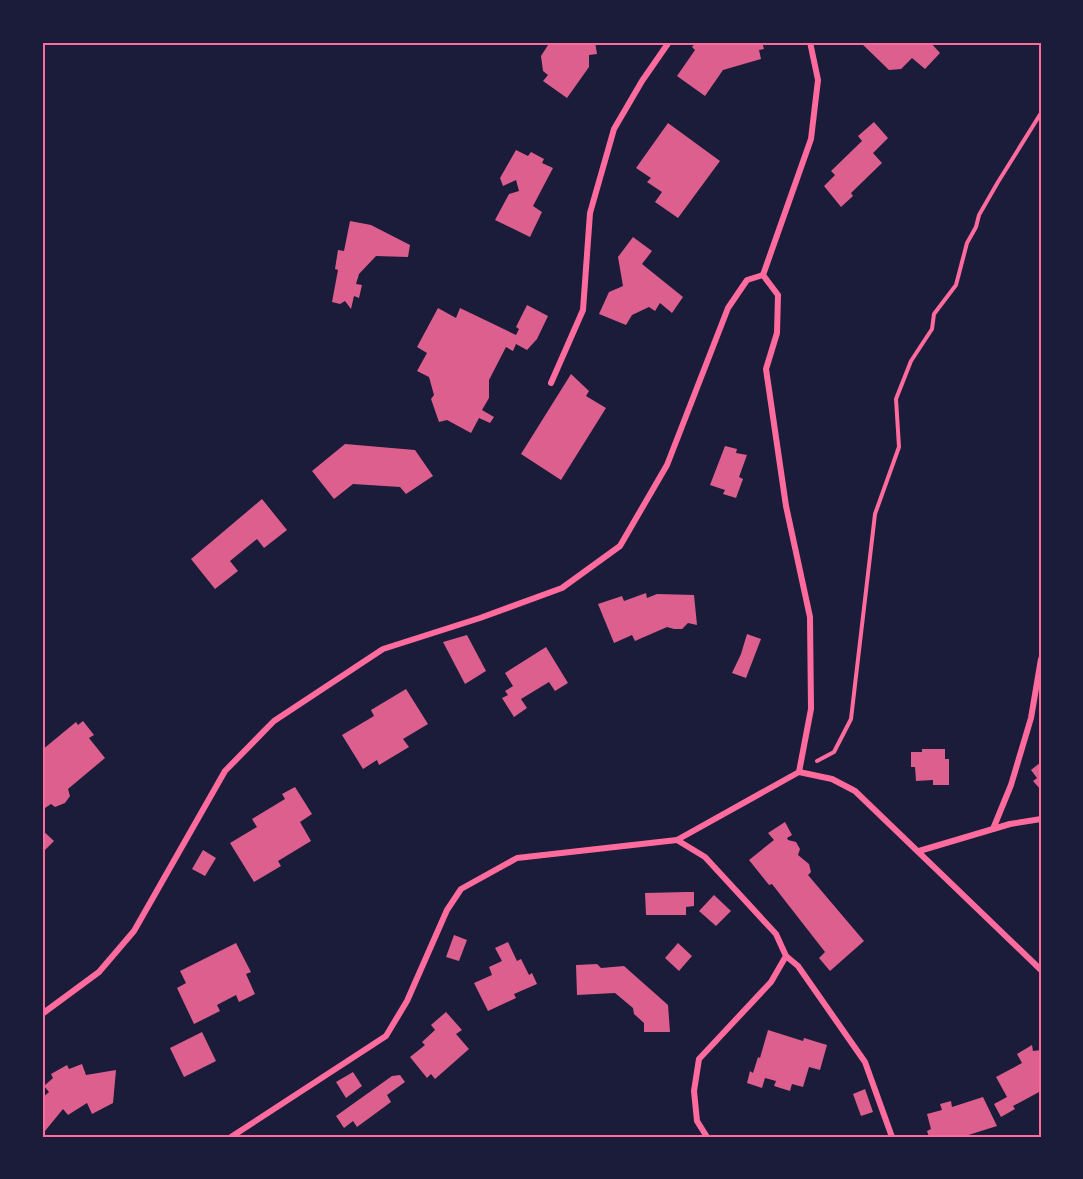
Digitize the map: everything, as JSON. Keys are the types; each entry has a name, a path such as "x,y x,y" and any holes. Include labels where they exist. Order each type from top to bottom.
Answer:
{"street":[{"path":"551,383 583,310 590,213 614,129 642,81 669,42"},
{"path":"763,275 811,139 818,80 810,42"},
{"path":"763,275 778,295 777,333 766,369 786,506 810,617 811,709 799,772"},
{"path":"42,1014 99,972 134,931 225,771 274,721 383,649 480,618 562,588 620,546 667,465 728,308 747,280 763,275"},
{"path":"993,830 1011,785 1031,718 1041,659"},
{"path":"231,1137 386,1036 407,1000 447,910 461,889 517,858 677,840 799,772 832,779 855,791 1041,970"},
{"path":"919,851 1041,819"},
{"path":"677,840 705,857 776,934 786,956 798,966 865,1062 892,1137"},
{"path":"707,1137 697,1121 694,1091 699,1059 771,982 786,956"}],"path":[{"path":"799,772 834,752 851,718 875,514 899,447 896,399 911,361 932,329 934,314 956,285 967,243 976,227 979,215 1041,113"}],"building":[{"path":"550,42 595,42 597,54 589,55 589,67 567,98 543,81 548,75 543,71 541,56"},
{"path":"696,42 762,42 764,49 759,50 761,59 723,70 705,96 677,76 695,50 692,47"},
{"path":"860,42 930,42 940,53 925,69 912,58 901,69 889,70"},
{"path":"874,122 888,138 873,153 882,163 851,193 853,196 841,207 824,186 835,175 831,171 862,141 858,136"},
{"path":"668,123 720,161 678,218 655,202 662,192 647,182 651,178 636,168"},
{"path":"516,150 528,156 531,152 544,159 542,163 553,168 533,206 542,212 530,237 495,220 509,194 519,191 516,180 503,186 500,178"},
{"path":"350,221 371,225 410,245 408,257 376,256 359,274 356,284 362,285 359,298 354,296 351,309 345,301 340,304 332,302 338,270 335,269 338,250 344,251"},
{"path":"633,237 652,251 642,264 683,297 672,313 660,303 655,311 649,307 632,315 626,325 599,314 609,292 623,286 618,257"},
{"path":"527,305 548,316 537,339 527,350 516,344 513,351 506,347 489,380 489,398 482,410 494,417 490,423 479,418 471,433 447,420 439,422 431,399 434,395 429,377 417,371 427,353 417,347 438,308 456,318 460,308 516,335 519,329 516,327"},
{"path":"571,374 589,391 586,396 606,408 561,480 521,454"},
{"path":"345,444 415,450 433,476 406,494 400,487 353,484 334,499 312,471"},
{"path":"725,446 737,449 736,453 747,455 739,477 743,479 736,498 723,494 725,490 710,485"},
{"path":"262,499 287,530 264,548 257,539 230,561 238,571 215,589 191,559"},
{"path":"646,593 647,598 657,594 694,595 697,625 688,623 682,629 667,627 635,641 632,635 614,643 598,604 622,596 624,601"},
{"path":"747,634 761,639 746,678 732,673"},
{"path":"467,635 486,671 465,684 443,642"},
{"path":"546,647 568,683 555,691 549,682 521,699 527,708 514,717 502,698 508,695 505,691 513,686 505,673"},
{"path":"406,689 428,724 403,739 409,747 379,765 377,760 363,769 342,735 374,716 371,710"},
{"path":"83,721 94,735 89,738 105,758 68,789 70,796 65,803 55,807 51,804 42,810 42,750 76,722 78,725"},
{"path":"922,749 945,749 945,759 949,759 949,785 933,785 933,780 916,781 915,767 911,767 911,752 922,752"},
{"path":"1041,762 1041,790 1033,781 1037,778 1031,770"},
{"path":"295,787 312,814 300,822 311,841 278,861 281,866 254,882 230,843 257,827 252,819 285,799 282,794"},
{"path":"785,822 792,835 787,838 788,840 796,842 800,849 798,855 809,864 811,872 808,875 864,941 830,971 819,958 825,952 772,884 769,885 749,860 774,840 768,833"},
{"path":"42,830 54,841 44,851 42,849"},
{"path":"203,850 216,858 205,876 192,869"},
{"path":"694,892 694,906 686,907 686,915 646,915 645,893"},
{"path":"714,895 731,911 716,926 699,911"},
{"path":"454,935 467,940 459,961 446,957"},
{"path":"508,942 517,961 521,959 529,975 532,973 537,984 514,994 516,998 488,1011 474,983 492,975 489,967 502,961 495,948"},
{"path":"236,943 251,972 246,974 255,994 239,1002 236,995 217,1005 220,1011 194,1024 177,988 186,983 180,971"},
{"path":"678,943 692,956 679,971 665,958"},
{"path":"597,964 601,968 624,966 668,1005 670,1032 644,1032 644,1023 634,1014 633,1008 615,993 577,995 576,965"},
{"path":"446,1012 462,1030 456,1034 469,1049 435,1079 431,1074 427,1078 410,1057 425,1045 422,1042 435,1030 431,1025"},
{"path":"768,1030 803,1041 804,1038 827,1045 820,1070 809,1067 803,1087 792,1084 790,1091 774,1086 776,1081 765,1078 762,1088 747,1083 750,1071 753,1073 758,1057 760,1058"},
{"path":"202,1032 216,1061 184,1077 170,1048"},
{"path":"1032,1045 1033,1051 1041,1050 1041,1091 1013,1106 1015,1109 1001,1117 994,1104 1007,1097 996,1077 1022,1063 1017,1054"},
{"path":"82,1064 86,1075 116,1070 113,1103 92,1114 87,1103 68,1115 63,1109 45,1131 42,1129 42,1098 49,1092 44,1086 53,1078 51,1074 67,1065 69,1069"},
{"path":"353,1072 362,1086 346,1098 336,1082"},
{"path":"400,1075 405,1082 387,1095 391,1102 357,1127 353,1121 344,1128 336,1116 392,1076"},
{"path":"865,1089 873,1112 861,1116 853,1094"},
{"path":"983,1097 997,1126 962,1137 929,1137 927,1131 931,1129 927,1114 942,1110 940,1104 951,1101 952,1107"}]}
